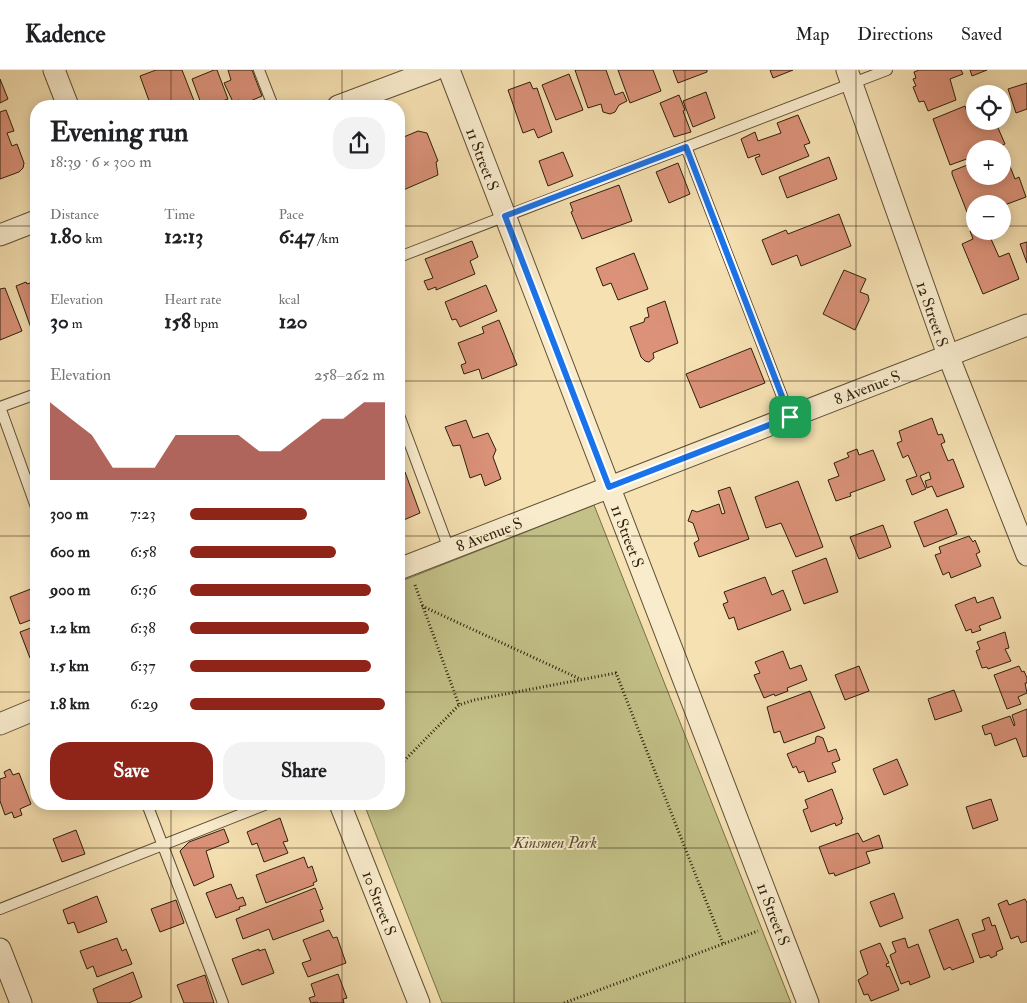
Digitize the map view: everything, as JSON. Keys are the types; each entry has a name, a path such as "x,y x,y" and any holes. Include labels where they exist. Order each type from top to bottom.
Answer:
{"street":[{"path":"54,70 66,100"},
{"path":"354,100 434,70"},
{"name":"11 Street S","path":"449,70 808,1003"},
{"name":"12 Street S","path":"849,77 948,355 1027,555"},
{"path":"0,235 30,224"},
{"name":"8 Avenue S","path":"405,566 1027,325"},
{"path":"0,724 30,712"},
{"name":"10 Street S","path":"342,810 419,1003"},
{"path":"0,949 21,1003"}],"lane":[{"path":"259,70 271,100"},
{"path":"405,255 686,147 849,77 887,70"},
{"path":"686,147 790,417"},
{"path":"30,396 0,407 30,490"},
{"path":"405,432 449,549"},
{"path":"149,810 223,1003"},
{"path":"0,909 251,810"}],"path":[{"path":"405,571 422,606 459,705"},
{"path":"422,606 581,680"},
{"path":"405,760 459,705 474,700 616,673 723,944"},
{"path":"564,1003 777,924"}],"green space":[{"name":"Kinsmen Park","path":"594,505 791,1003 442,1003 366,810 405,810 405,580"}],"building":[{"path":"156,70 182,70 194,100 149,100 140,76"},
{"path":"217,70 228,99 200,100 192,79"},
{"path":"228,70 252,70 262,96 253,100 232,100 224,83 231,80"},
{"path":"575,70 606,70 615,95 623,92 627,101 619,105 615,112 610,114 603,112 601,104 588,108"},
{"path":"618,70 653,70 661,91 630,103"},
{"path":"673,70 707,70 707,72 678,83"},
{"path":"770,70 793,70 773,78"},
{"path":"919,70 961,70 963,74 950,79 956,100 928,111 924,101 919,102 913,87 916,86 913,79 916,78 914,72"},
{"path":"970,70 987,70 972,76"},
{"path":"569,74 583,110 556,120 542,85"},
{"path":"0,79 8,99 0,103"},
{"path":"530,82 533,89 537,88 552,132 538,138 534,129 523,133 508,90"},
{"path":"1027,83 1027,109 1016,113 1011,98 1011,88"},
{"path":"706,92 715,118 693,127 683,101"},
{"path":"679,95 691,132 674,137 660,103"},
{"path":"965,106 966,130 999,130 1003,140 966,140 966,159 950,165 933,119"},
{"path":"6,110 14,131 7,133 12,146 17,144 24,163 23,168 19,172 0,179 0,112"},
{"path":"798,115 810,143 804,145 809,156 762,175 755,158 760,156 759,154 748,158 741,139 755,132 758,141 781,133 777,123"},
{"path":"418,131 427,133 438,161 436,162 438,175 405,189 405,136"},
{"path":"563,152 573,176 548,186 539,161"},
{"path":"829,157 837,179 787,198 779,177"},
{"path":"678,163 690,194 669,203 656,172"},
{"path":"966,166 966,185 1011,185 1011,169 1015,179 1019,177 1026,197 1011,203 1011,195 966,195 966,209 952,171"},
{"path":"619,185 632,221 582,239 571,212 573,211 570,203"},
{"path":"839,214 851,246 801,266 797,255 772,265 762,240 786,230 788,234"},
{"path":"971,240 991,240 999,257 1009,253 1019,279 983,294 962,244"},
{"path":"472,241 478,257 470,261 475,274 436,290 436,287 428,290 424,281 433,278 425,259"},
{"path":"1027,242 1027,263 1020,244"},
{"path":"634,253 648,289 618,300 611,283 603,286 596,268"},
{"path":"844,270 866,279 860,292 868,295 869,300 855,330 823,314"},
{"path":"26,282 27,284 30,283 30,325 16,286"},
{"path":"486,285 497,311 460,327 456,319 452,320 445,302"},
{"path":"5,288 22,331 0,340 0,289"},
{"path":"665,301 678,343 653,353 654,358 649,362 645,361 641,357 630,327 644,322 645,318 649,317 647,308"},
{"path":"499,320 517,365 482,379 479,369 464,374 461,365 466,363 458,343 484,333 482,327"},
{"path":"751,348 765,383 700,408 686,374"},
{"path":"932,418 938,435 942,434 945,442 941,444 948,461 953,459 964,487 937,497 932,486 927,488 925,481 931,479 929,472 920,476 926,489 912,495 906,480 917,476 908,455 903,458 897,443 902,441 899,431"},
{"path":"466,420 473,438 488,433 496,450 493,457 501,479 485,486 481,474 470,478 460,445 453,446 445,427"},
{"path":"857,449 859,455 873,450 885,480 850,493 851,496 836,501 828,480 839,476 834,463 849,457 847,453"},
{"path":"405,472 420,513 405,519"},
{"path":"798,481 823,547 796,557 781,523 766,528 755,497"},
{"path":"730,487 749,539 699,557 694,543 699,540 693,523 688,521 692,510 697,512 719,504 722,514 725,513 718,491"},
{"path":"947,509 957,534 924,547 914,522"},
{"path":"883,525 891,547 859,559 850,537"},
{"path":"969,536 973,542 975,540 980,552 976,554 981,566 951,578 949,572 943,575 935,555 941,553 939,547"},
{"path":"826,558 838,592 804,604 792,571"},
{"path":"765,577 772,595 783,590 791,610 738,630 734,617 729,619 723,604 728,602 724,592"},
{"path":"30,589 30,620 20,624 10,597"},
{"path":"975,597 977,603 993,597 1001,618 979,626 981,630 972,633 971,629 966,631 955,605"},
{"path":"30,628 30,658 20,632"},
{"path":"1005,632 1009,648 1005,649 1011,661 988,669 987,667 982,668 976,651 980,649 977,642"},
{"path":"783,651 790,669 801,665 807,680 787,688 788,691 764,698 754,675 760,673 755,662"},
{"path":"859,666 869,691 845,700 835,675"},
{"path":"1019,666 1027,678 1027,683 1025,683 1027,693 1018,697 1021,704 1007,709 994,675"},
{"path":"954,690 962,711 935,720 928,699"},
{"path":"810,691 825,728 784,743 780,731 774,733 767,707"},
{"path":"1027,709 1027,756 1023,757 1016,738 995,746 991,733 985,735 982,726 1010,716 1014,726 1012,715"},
{"path":"818,736 823,738 828,752 836,749 840,760 832,763 836,772 808,782 804,771 799,773 796,766 793,768 787,754 815,743"},
{"path":"897,759 908,785 884,795 873,769"},
{"path":"10,769 13,775 19,773 30,801 30,804 20,809 22,815 14,818 12,812 5,815 0,801 0,779 6,777 4,772"},
{"path":"832,789 843,819 841,820 842,823 836,826 835,823 811,832 803,810 808,808 805,800"},
{"path":"991,799 998,820 973,829 966,807"},
{"path":"280,818 288,841 283,842 288,853 264,862 257,843 252,845 247,832"},
{"path":"224,829 229,842 206,851 214,877 194,886 180,851 189,842"},
{"path":"76,830 85,854 62,862 53,839"},
{"path":"858,833 863,842 879,835 883,848 866,852 870,863 835,876 834,873 829,874 819,847"},
{"path":"304,857 308,868 312,866 317,881 313,883 314,885 266,903 256,875"},
{"path":"231,884 237,899 243,897 246,905 216,918 206,893"},
{"path":"315,888 323,909 320,910 324,921 273,940 269,929 243,939 236,919"},
{"path":"894,893 903,918 880,927 870,902"},
{"path":"97,896 107,922 78,933 74,922 68,924 63,910"},
{"path":"1025,899 1027,903 1027,941 1021,943 1018,936 1011,939 998,904 1007,900 1009,905"},
{"path":"176,900 184,923 160,932 151,909"},
{"path":"989,917 992,926 995,925 1003,949 996,952 997,955 991,958 989,955 980,958 972,934 985,930 982,920"},
{"path":"958,919 974,962 952,970 950,967 944,970 929,930"},
{"path":"329,930 333,938 337,937 346,963 308,977 302,963 311,960 303,940"},
{"path":"117,938 122,951 126,949 132,964 97,977 93,966 87,969 80,951"},
{"path":"905,938 908,948 918,944 930,977 910,985 909,981 901,984 890,955 896,952 892,942"},
{"path":"880,943 889,963 886,964 887,967 889,966 899,990 871,1001 868,994 864,995 858,980 868,974 860,951"},
{"path":"259,949 259,951 265,949 274,973 242,985 232,959"},
{"path":"133,972 142,997 129,1003 98,1003 93,989"},
{"path":"338,974 347,998 343,999 344,1003 311,1003 309,998 315,996 311,984"},
{"path":"205,975 214,1003 184,1003 177,985"}],"route":[{"path":"686,147 790,417 609,487 505,216 686,147"}]}
